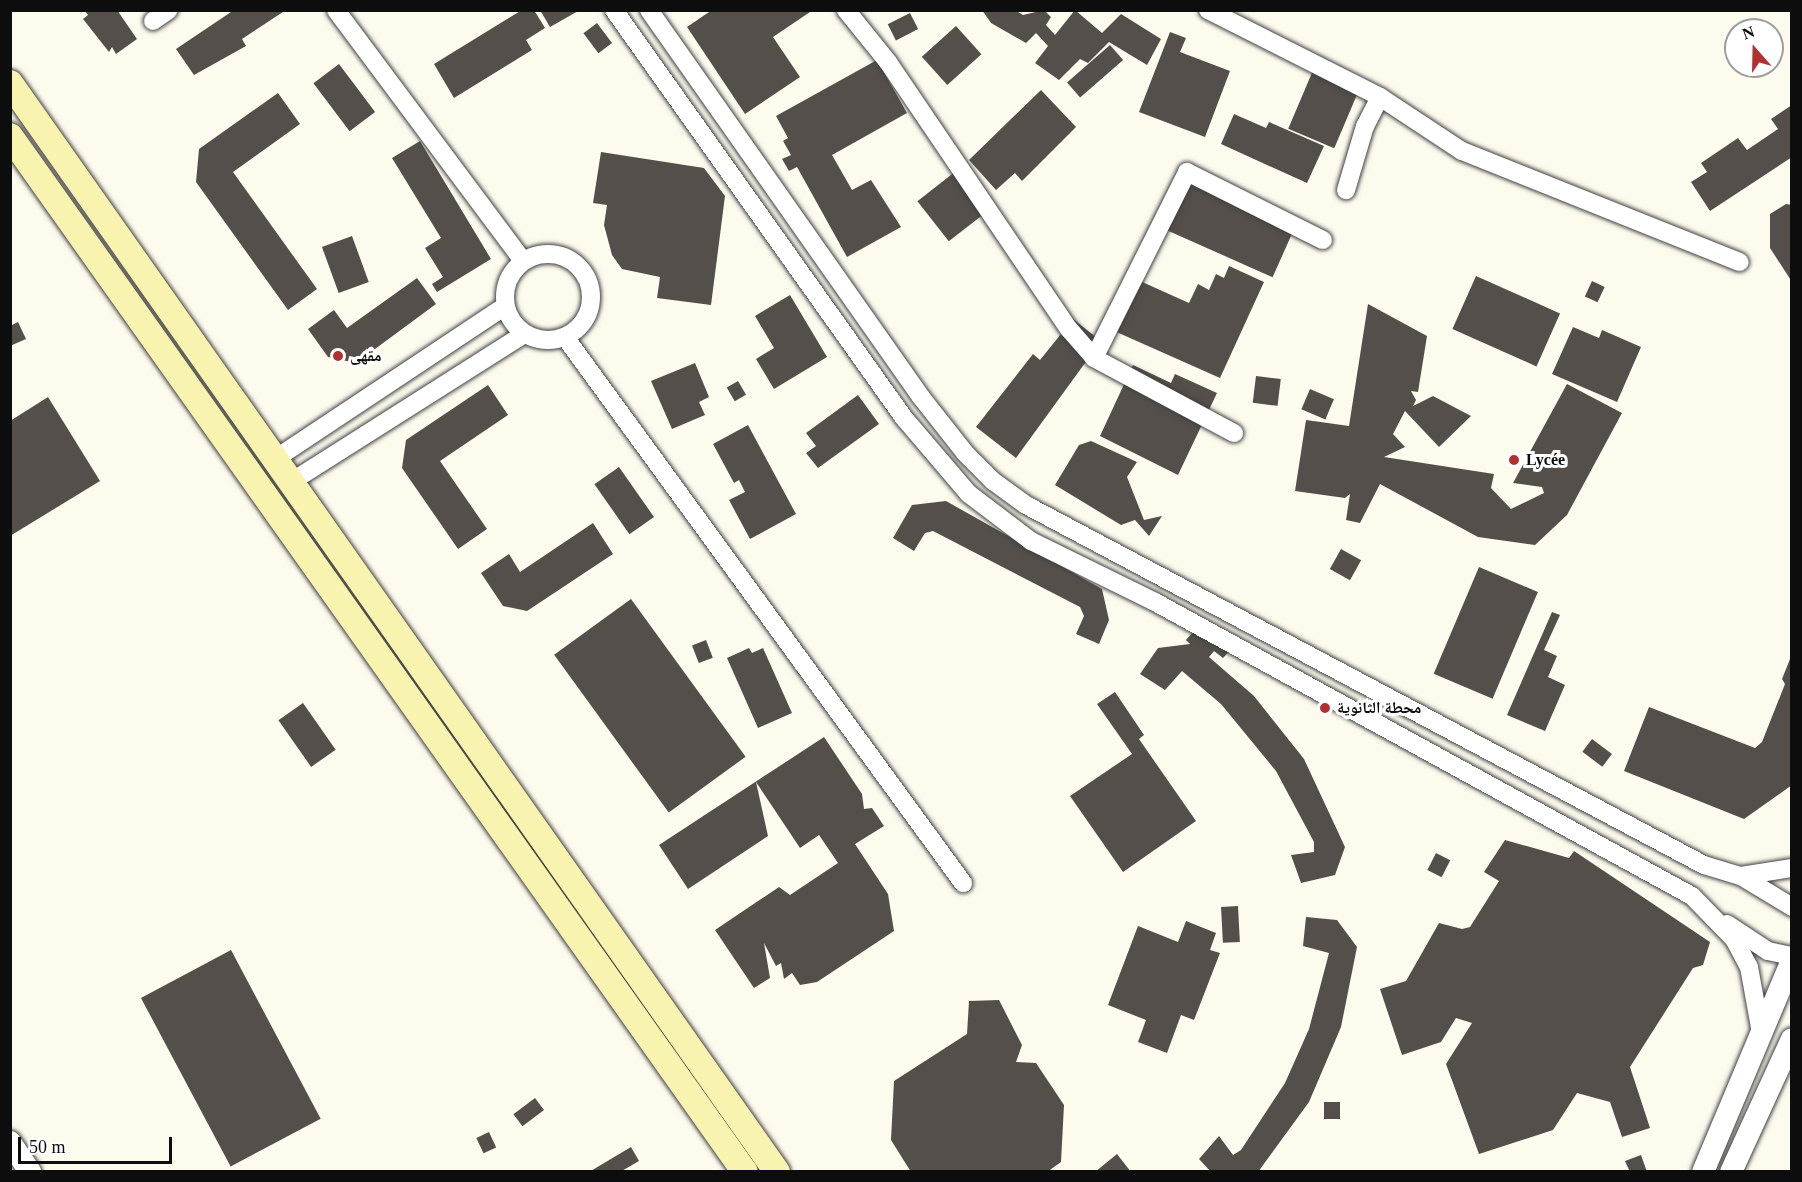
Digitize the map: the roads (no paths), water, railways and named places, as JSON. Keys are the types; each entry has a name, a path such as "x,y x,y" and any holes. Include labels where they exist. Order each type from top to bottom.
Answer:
{"main road":[{"path":"10,83 777,1172"},
{"path":"10,136 744,1172"}],"street":[{"path":"153,21 169,10"},
{"path":"336,10 523,261"},
{"path":"614,10 904,418 942,465 997,518 1692,896 1716,916 1768,951 1791,958 1703,1172"},
{"path":"649,10 921,396 965,453 993,482 1026,505 1704,865 1741,876 1791,908"},
{"path":"846,10 888,62 1069,329 1094,358 1234,432"},
{"path":"1209,10 1380,97 1462,151 1740,262"},
{"path":"1346,190 1365,126 1380,97"},
{"path":"1094,358 1187,172 1323,240"},
{"path":"558,255 577,264 586,276 591,304 577,330 551,341 524,334 505,306 507,281 523,261 558,255"},
{"path":"274,459 505,306"},
{"path":"291,482 524,334"},
{"path":"565,337 963,883"},
{"path":"1741,876 1791,868"},
{"path":"1716,916 1749,967 1761,1034"},
{"path":"1731,1172 1791,1039"},
{"path":"10,1142 30,1172"}],"place":[{"name":"مقهى","path":"338,356"},
{"name":"Lycée","path":"1514,460"},
{"name":"محطة الثانوية","path":"1325,708"}]}
